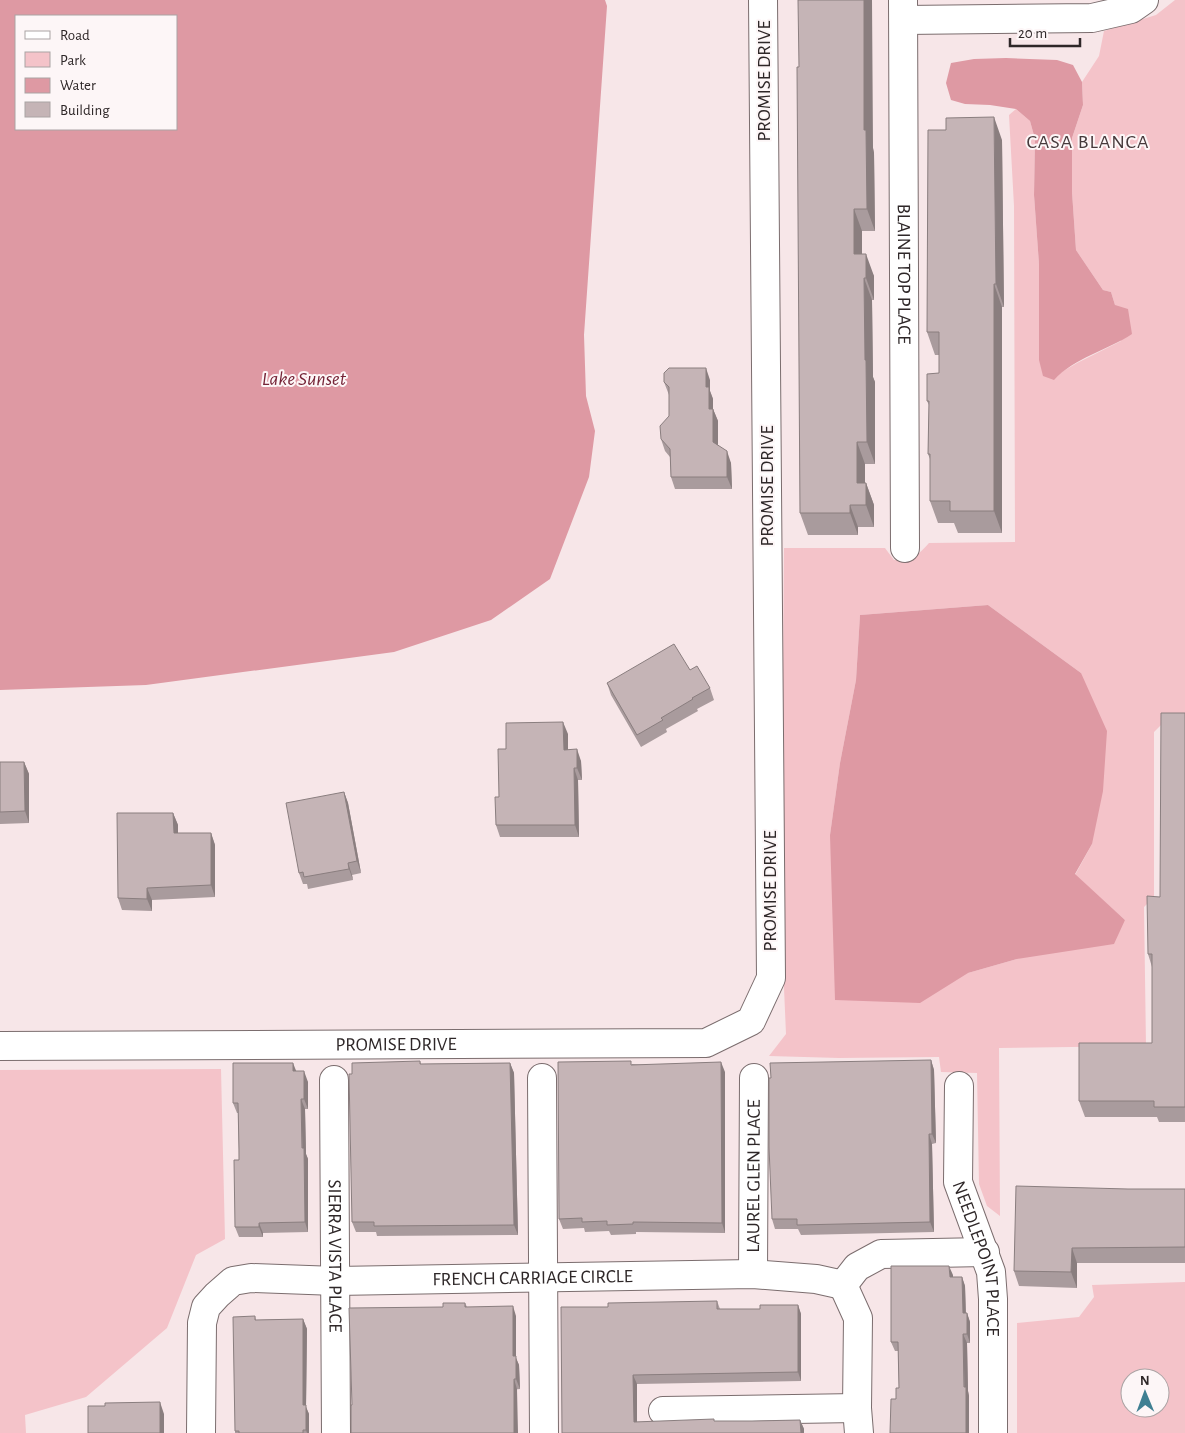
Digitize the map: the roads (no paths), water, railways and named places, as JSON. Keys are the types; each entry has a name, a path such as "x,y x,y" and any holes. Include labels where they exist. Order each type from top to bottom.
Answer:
{"street":[{"name":"PROMISE DRIVE","path":"0,1046 706,1043 751,1021 771,978 763,0"},
{"path":"904,10 1092,18 1131,9 1144,0"},
{"name":"BLAINE TOP PLACE","path":"904,10 906,548"},
{"path":"542,1078 544,1433"},
{"name":"LAUREL GLEN PLACE","path":"753,1274 754,1078"},
{"name":"SIERRA VISTA PLACE","path":"334,1080 336,1433"},
{"name":"NEEDLEPOINT PLACE","path":"959,1086 958,1182 991,1272 993,1299 993,1433"},
{"path":"663,1411 858,1421 858,1318 843,1285 857,1267 881,1254 985,1252"},
{"name":"FRENCH CARRIAGE CIRCLE","path":"201,1433 202,1322 206,1306 216,1295 233,1282 251,1278 336,1281 753,1274 816,1279 843,1285"}],"water":[{"name":"Lake Sunset","path":"0,0 605,0 607,6 584,335 586,396 595,431 589,477 550,579 491,620 394,652 146,685 0,690"},
{"path":"974,59 1057,60 1073,65 1082,82 1083,105 1072,138 1072,192 1076,250 1103,290 1111,292 1115,305 1128,309 1132,334 1081,360 1062,372 1054,380 1043,376 1039,360 1039,264 1034,195 1035,139 1030,121 1016,109 965,104 951,100 946,83 951,63"},
{"path":"988,605 1081,673 1107,731 1103,791 1092,844 1075,874 1125,920 1114,944 1017,959 968,973 920,1003 835,1000 830,835 840,763 856,680 860,615"}],"district":[{"name":"CASA BLANCA","path":"1088,142"}]}
